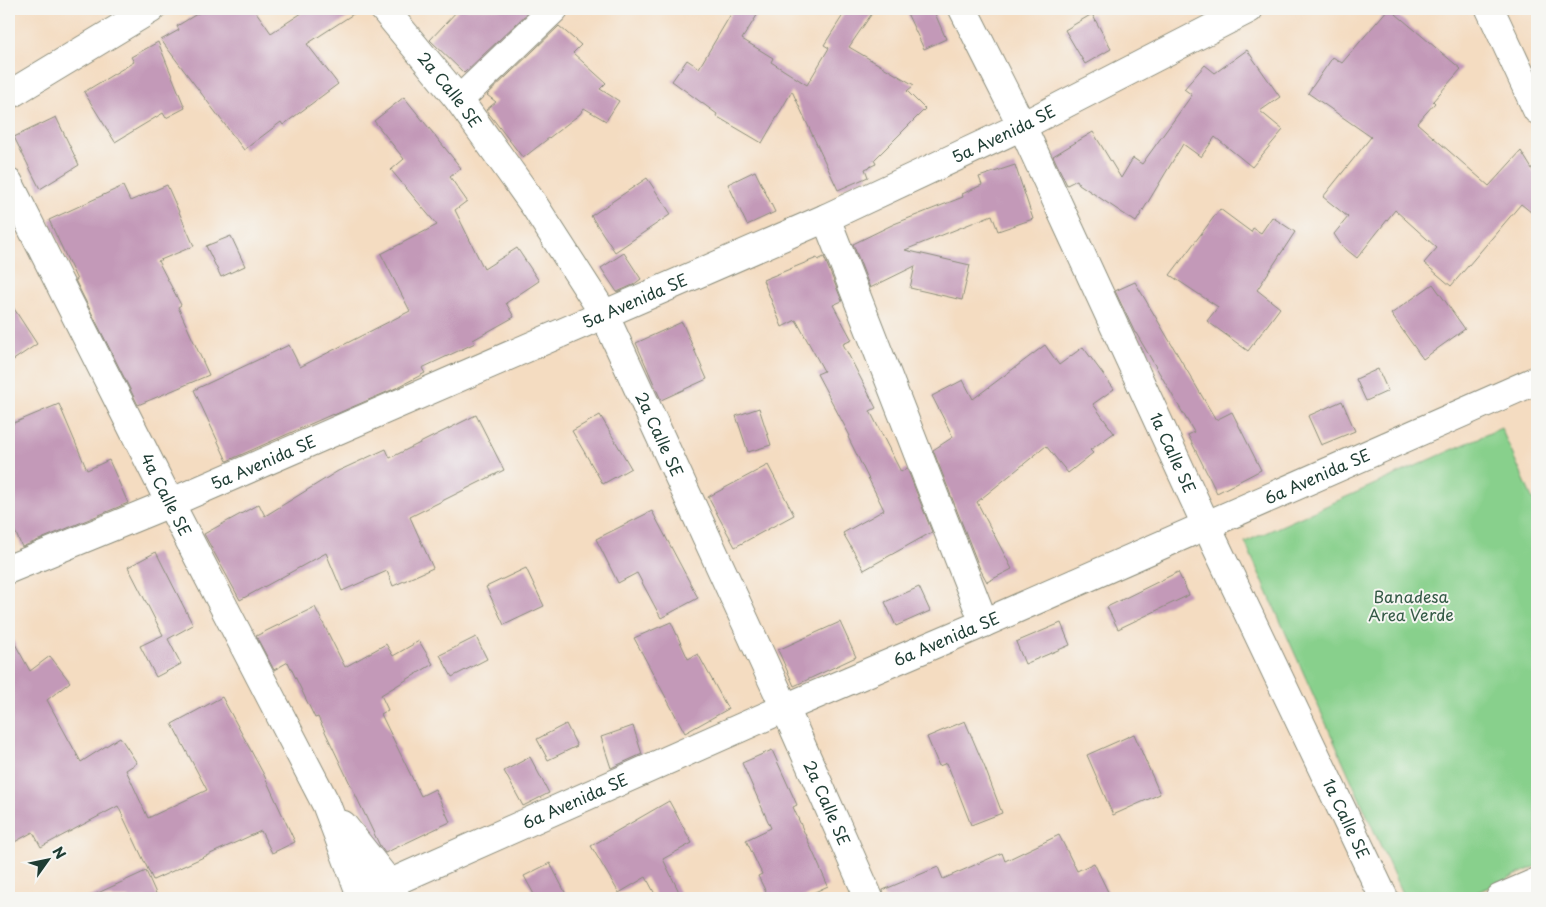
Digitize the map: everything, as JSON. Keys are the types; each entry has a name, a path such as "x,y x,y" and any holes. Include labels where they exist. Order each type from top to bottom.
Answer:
{"street":[{"path":"9,94 151,9"},
{"name":"2a Calle SE","path":"384,9 459,100 534,205 604,314 785,708 869,898"},
{"path":"459,100 554,9"},
{"name":"1a Calle SE","path":"963,9 1022,126 1206,525 1384,898"},
{"name":"5a Avenida SE","path":"9,569 170,503 826,218 1022,126 1249,9"},
{"path":"1490,9 1537,110"},
{"name":"4a Calle SE","path":"9,184 170,503 326,804 360,897"},
{"path":"826,218 984,623"},
{"name":"6a Avenida SE","path":"360,897 393,891 785,708 984,623 1537,380"},
{"name":"4a Calle SE","path":"326,804 393,891"},
{"path":"1500,898 1537,882"}],"green space":[{"name":"Banadesa Area Verde","path":"1501,428 1537,509 1537,866 1464,898 1404,898 1245,542"}],"building":[{"path":"205,9 254,9 271,33 308,9 361,9 307,44 338,84 283,125 281,122 244,150 161,40 179,30 177,26"},
{"path":"459,9 532,9 464,73 430,40"},
{"path":"734,9 761,9 742,39 773,58 771,62 807,85 829,48 824,45 847,9 875,9 849,47 914,85 907,91 925,109 874,160 876,164 865,169 868,177 838,190 792,91 762,143 716,116 717,114 672,81 687,60 699,68"},
{"path":"905,9 933,9 946,39 924,49"},
{"path":"1388,9 1461,69 1417,123 1489,186 1521,151 1537,177 1537,217 1521,204 1451,286 1424,263 1437,248 1395,210 1357,258 1342,246 1334,234 1348,217 1323,197 1371,137 1308,93 1333,57 1342,63"},
{"path":"1092,14 1111,49 1085,64 1065,30"},
{"path":"559,26 581,45 573,53 606,83 600,89 619,101 606,121 584,108 580,114 523,158 486,110 496,102 487,95"},
{"path":"158,42 185,108 166,118 163,113 115,142 84,92 134,62 131,57"},
{"path":"1247,50 1280,97 1260,111 1283,130 1252,167 1215,137 1201,157 1183,144 1136,222 1079,184 1077,180 1067,185 1053,156 1093,132 1121,178 1133,158 1142,164 1192,95 1184,89 1205,65 1215,73"},
{"path":"404,97 461,168 450,177 467,201 455,210 484,269 517,248 539,281 506,303 514,317 473,340 475,343 422,368 425,373 396,388 227,461 194,390 289,345 300,367 410,311 381,254 437,225 391,170 404,159 374,121"},
{"path":"56,117 79,165 40,189 14,137"},
{"path":"1015,165 1033,219 998,231 992,215 905,250 970,265 962,300 910,288 915,266 870,288 853,244 894,224 963,197 962,194 982,185 979,177"},
{"path":"755,171 775,212 747,225 728,184"},
{"path":"647,178 671,214 615,252 591,216"},
{"path":"167,185 194,246 158,261 181,305 178,307 209,375 138,405 75,280 77,280 49,220 123,186 130,201"},
{"path":"1220,209 1251,232 1253,228 1261,233 1272,217 1295,232 1257,290 1280,308 1248,351 1207,321 1218,307 1170,275"},
{"path":"231,236 245,266 221,277 206,246"},
{"path":"624,253 641,279 617,292 601,268"},
{"path":"824,257 842,301 833,305 852,340 843,344 876,408 870,411 901,472 907,468 932,532 864,570 843,533 884,510 848,437 850,436 817,374 824,371 796,320 782,327 763,280 817,258 818,260"},
{"path":"1135,282 1216,420 1232,412 1261,470 1217,493 1188,435 1194,432 1135,333 1115,291"},
{"path":"1433,284 1465,329 1423,359 1391,314"},
{"path":"9,301 37,344 9,363"},
{"path":"682,322 707,379 661,400 636,343"},
{"path":"1045,345 1059,365 1083,347 1114,389 1093,404 1114,433 1090,450 1093,453 1068,473 1046,446 977,502 1012,569 987,582 980,569 933,450 953,437 932,396 963,380 973,399"},
{"path":"1378,369 1388,391 1366,401 1356,379"},
{"path":"1342,401 1355,431 1321,445 1308,416"},
{"path":"59,404 87,470 109,460 128,503 22,547 9,518 9,425"},
{"path":"759,408 771,445 748,452 736,416"},
{"path":"476,415 504,470 410,517 433,568 393,586 387,571 342,591 326,553 240,600 204,534 259,504 265,516 338,471 386,449 390,458"},
{"path":"600,415 631,468 603,484 572,431"},
{"path":"768,465 794,515 735,547 708,497"},
{"path":"652,511 698,598 661,618 637,573 618,583 596,539"},
{"path":"156,552 193,625 168,639 181,664 156,677 140,646 163,635 128,567"},
{"path":"526,568 544,606 504,625 486,587"},
{"path":"1178,572 1189,595 1118,629 1107,607"},
{"path":"919,587 930,611 896,626 885,602"},
{"path":"315,607 345,667 386,644 393,656 419,641 433,664 381,695 388,710 381,714 421,796 435,789 450,822 385,853 318,717 315,718 288,662 274,670 256,636"},
{"path":"671,622 688,659 698,654 728,709 685,733 634,638"},
{"path":"840,622 856,657 794,686 778,650"},
{"path":"1061,623 1070,645 1025,664 1016,642"},
{"path":"9,633 30,671 50,656 70,682 47,700 81,762 120,737 137,763 126,770 148,818 207,790 172,724 222,697 263,773 295,842 272,853 261,831 153,880 118,806 41,847 33,832 9,845"},
{"path":"476,637 487,659 452,677 440,655"},
{"path":"965,721 1002,813 971,825 947,763 939,766 927,737"},
{"path":"566,724 577,746 548,760 537,739"},
{"path":"633,726 642,754 611,768 601,737"},
{"path":"1134,734 1160,794 1113,815 1087,755"},
{"path":"772,750 797,805 793,807 828,886 802,898 769,898 758,876 762,874 746,840 771,828 742,763"},
{"path":"530,757 549,793 523,806 504,771"},
{"path":"669,801 692,843 663,859 682,898 657,898 646,877 619,893 591,846"},
{"path":"1059,835 1077,871 1094,863 1111,898 884,898 883,890 938,867 943,879 1002,853 1005,861"},
{"path":"550,863 568,898 536,898 524,876"},
{"path":"146,871 158,898 87,898"}]}
